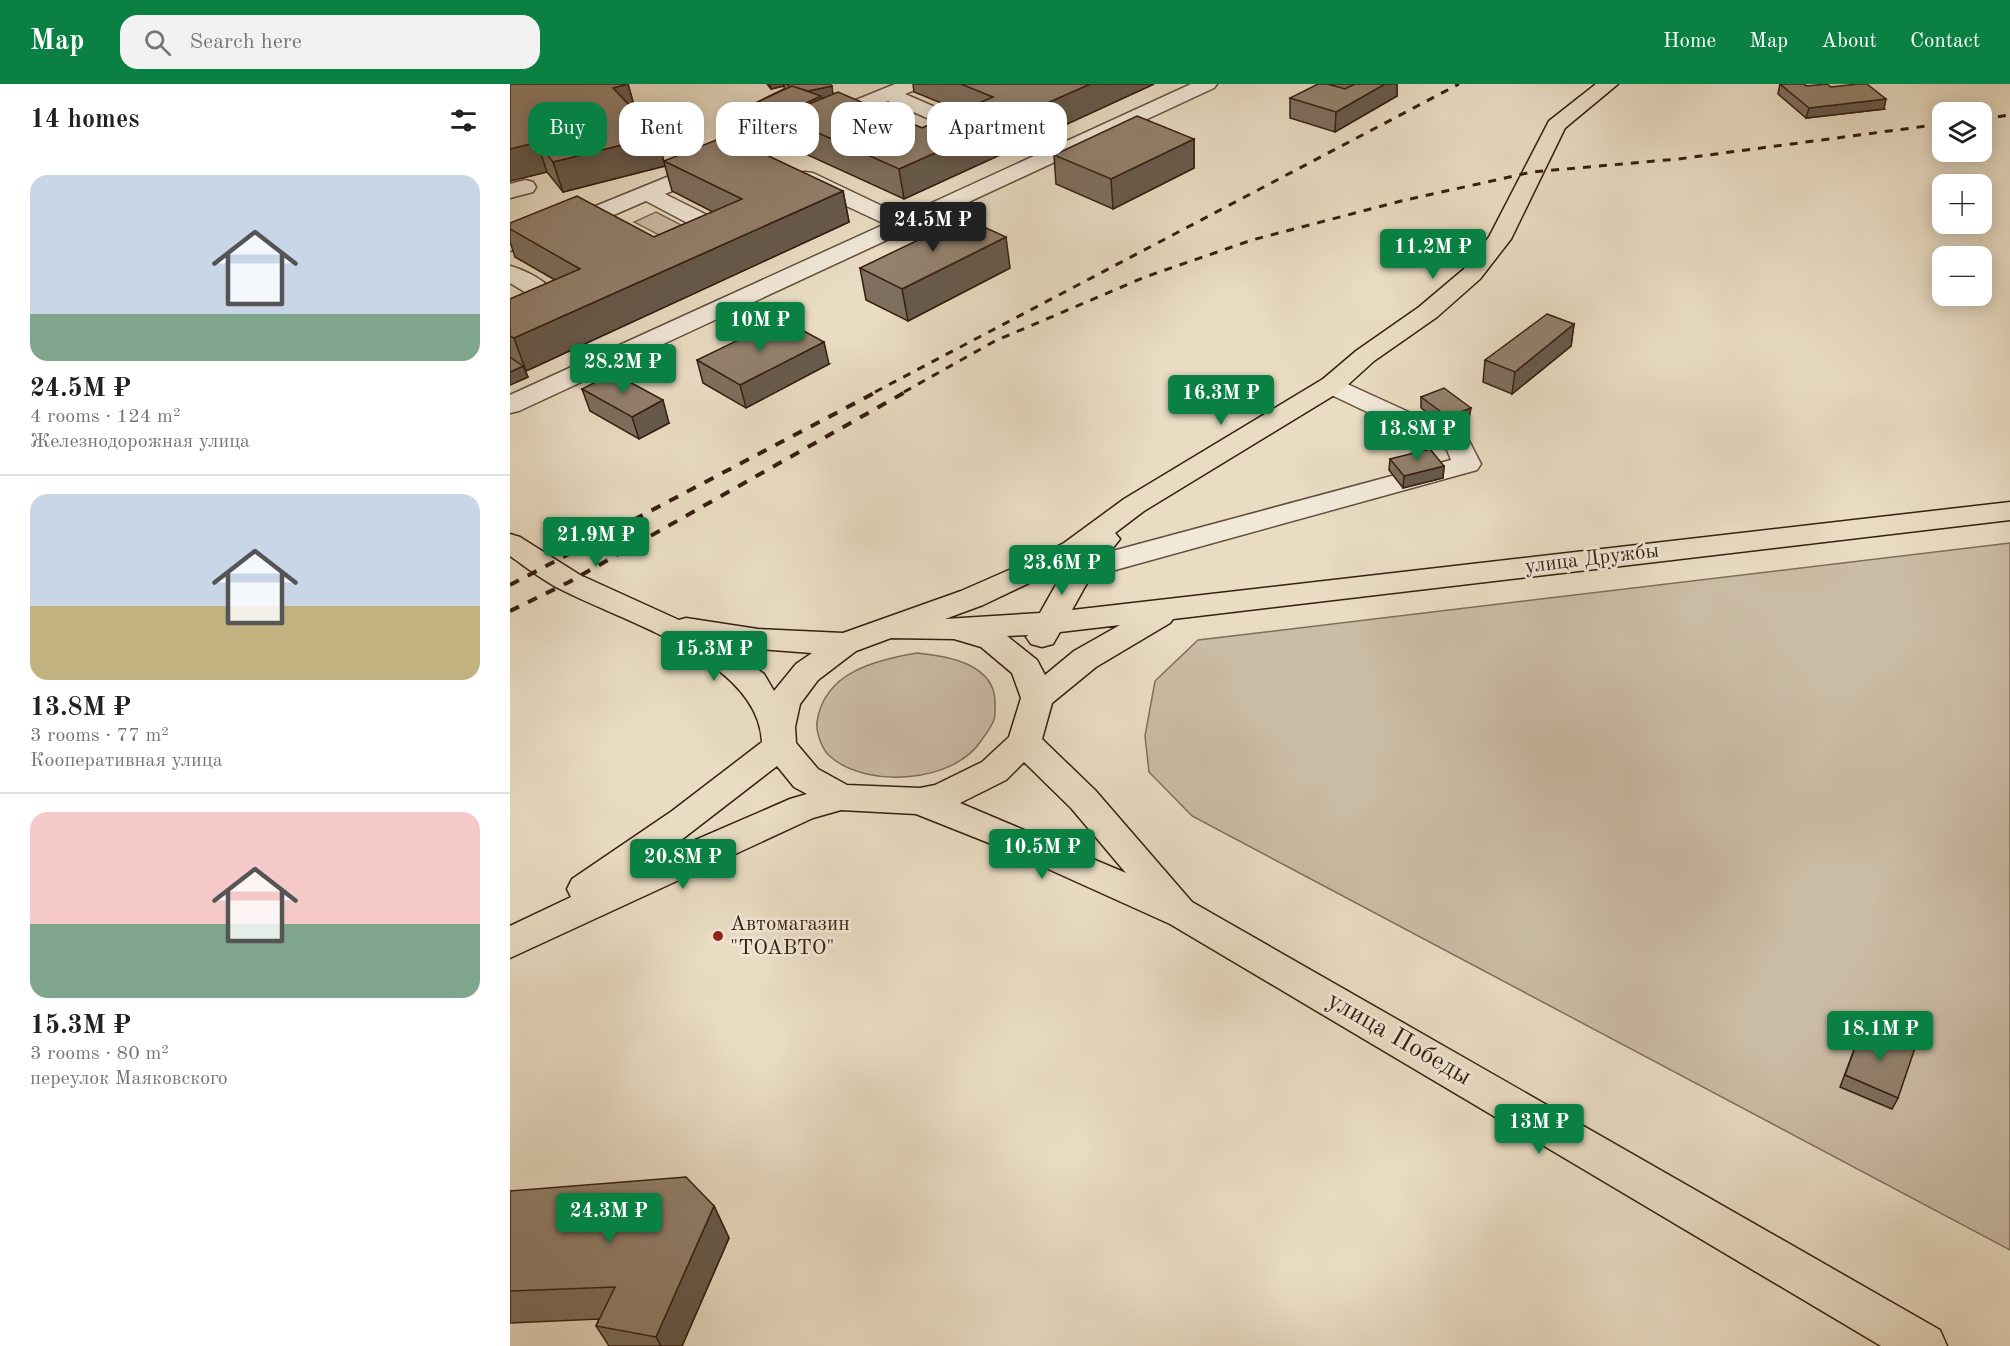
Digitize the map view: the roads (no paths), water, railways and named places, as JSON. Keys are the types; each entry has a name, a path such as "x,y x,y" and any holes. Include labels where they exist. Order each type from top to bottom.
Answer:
{"main road":[{"path":"510,942 673,830 740,780 778,736 784,702 807,672 845,644 972,598 1036,570 1074,549 1134,505 1332,385 1365,356 1428,312 1472,274 1500,239 1556,125 1608,84"},
{"path":"510,942 673,865 802,808 841,797 920,801 943,796 994,771 1024,742 1032,683 1048,623 1079,570 1134,505"},
{"name":"улица Дружбы","path":"955,629 1048,623 2010,511"},
{"path":"510,543 569,582 664,625 723,657 753,682 778,736 806,778 841,797"},
{"path":"1032,683 1085,659 1174,608"},
{"path":"664,625 758,639 845,644"},
{"path":"888,628 955,629 992,640 1032,683"},
{"path":"1024,742 1083,799 1183,914"},
{"name":"улица Победы","path":"920,801 1017,840 1183,914 1924,1346"}],"street":[{"path":"854,84 895,102"},
{"path":"869,102 912,84"},
{"path":"510,405 1206,84"},
{"path":"915,109 958,124 923,140 915,140"},
{"path":"510,244 594,215 737,156"},
{"path":"759,156 769,161"},
{"path":"790,171 903,224"},
{"path":"647,193 711,226 709,231 669,248"},
{"path":"594,215 615,226"},
{"path":"510,273 543,293 544,296 510,313"},
{"path":"1079,570 1467,464 1458,445 1332,385"}],"railway":[{"path":"875,392 1459,84"},
{"path":"1992,118 2010,115"},
{"path":"904,392 995,341 1145,277 1252,240 1401,201 1532,172 1678,159 1932,125"},
{"path":"510,585 878,391"},
{"path":"510,611 569,582 907,391"}],"place":[{"name":"Автомагазин \"ТОАВТО\"","path":"718,936"}]}
